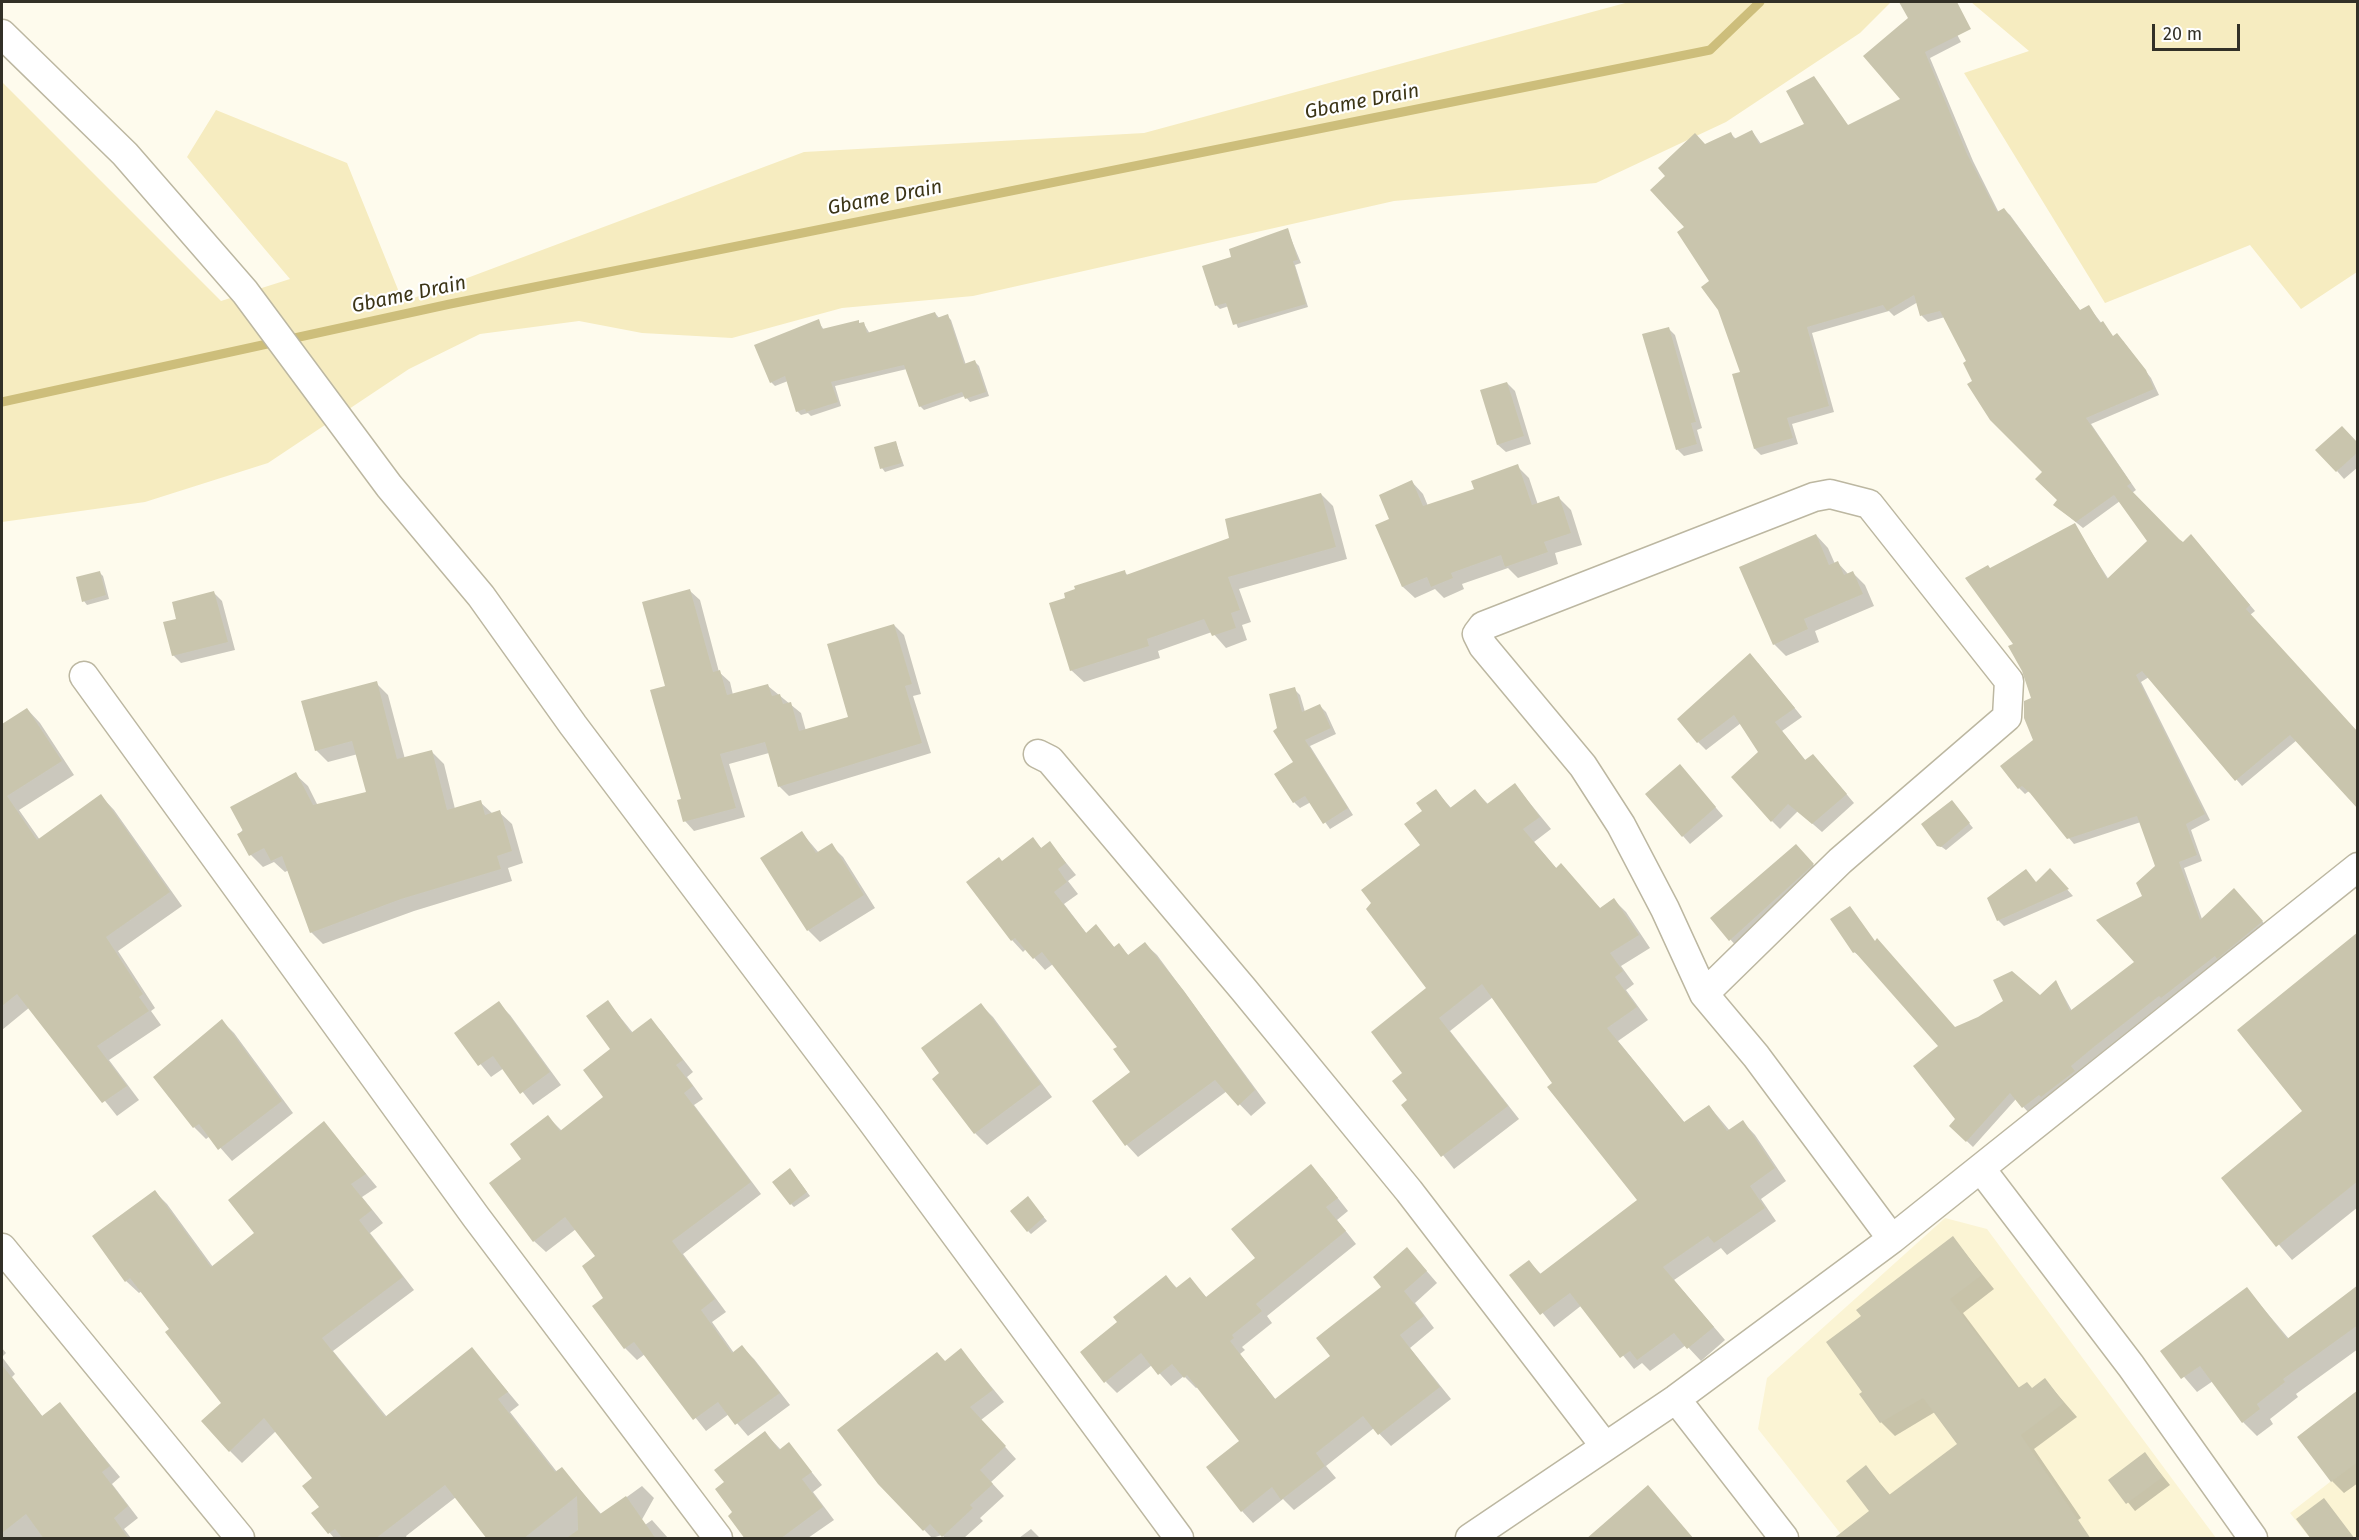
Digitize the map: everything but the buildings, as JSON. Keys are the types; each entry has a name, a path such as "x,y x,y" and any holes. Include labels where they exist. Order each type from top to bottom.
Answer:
{"street":[{"path":"2,34 125,154 245,292 389,486 481,596 573,725 871,1120 1179,1539"},
{"path":"1704,994 1840,861 2007,717 2009,681 1869,504 1830,494 1814,497 1483,626 1477,634 1483,646 1583,766 1621,825 1665,909 1704,994 1756,1056 1892,1239"},
{"path":"84,676 476,1217 718,1539"},
{"path":"1038,754 1050,760 1409,1191 1604,1445"},
{"path":"1470,1539 1604,1445 1676,1399 1892,1239 2358,867"},
{"path":"1981,1169 2131,1366 2253,1539"},
{"path":"2,1248 240,1539"},
{"path":"1676,1399 1784,1539"}],"shaded area":[{"path":"1629,2 1891,2 1860,33 1726,122 1596,183 1394,201 973,296 842,308 732,338 642,333 579,321 480,334 409,369 268,463 145,502 2,522 2,82 221,301 290,279 187,157 216,110 347,163 403,302 804,152 1144,133"},
{"path":"1971,2 2357,2 2357,272 2301,309 2250,245 2105,303 1964,73 2029,51"},
{"path":"1945,1218 1987,1229 2216,1538 1844,1538 1758,1429 1767,1378"},
{"path":"2357,1461 2357,1538 2310,1538 2290,1513"}],"waterway":[{"name":"Gbame Drain","path":"2,402 450,304 1710,50 1760,2"}]}
